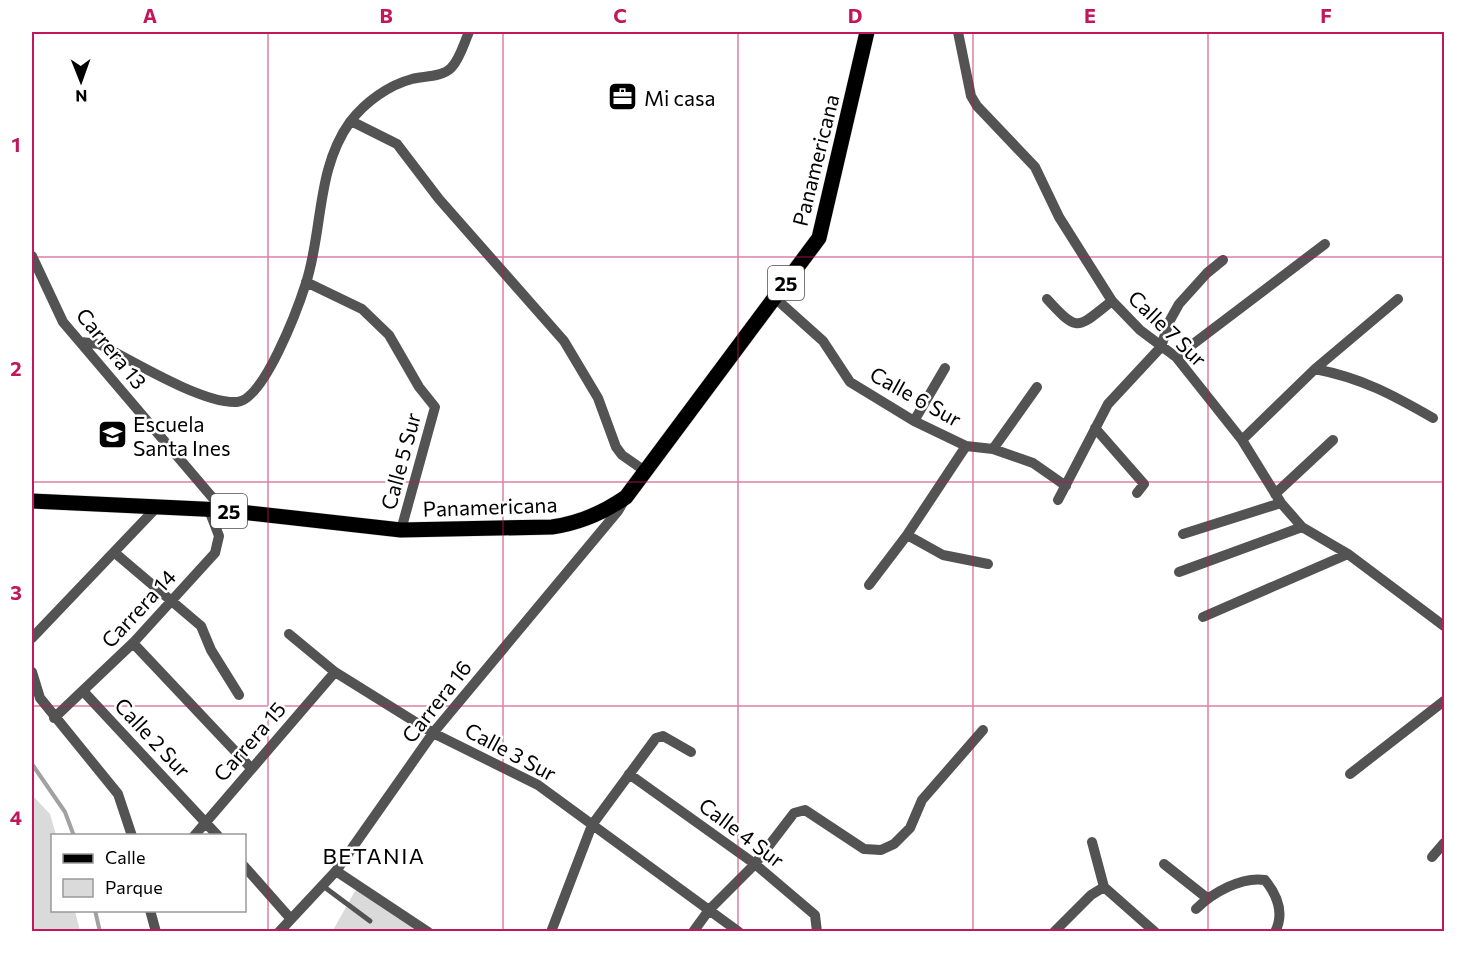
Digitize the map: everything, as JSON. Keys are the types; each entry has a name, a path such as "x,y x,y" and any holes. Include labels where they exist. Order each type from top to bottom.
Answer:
{"main road":[{"name":"Panamericana","path":"32,501 216,510 401,530 552,528 588,519 606,511 626,497 819,238 867,32"}],"street":[{"path":"81,342 99,344 208,397 238,402 251,395 262,383 306,282 334,150 351,121 386,89 415,78 445,73 452,67 469,32"},
{"name":"Calle 7 Sur","path":"958,32 971,96 976,106 1035,167 1059,217 1112,301 1140,330 1176,357 1242,440 1278,499 1302,527 1348,554 1444,626"},
{"path":"351,121 397,144 439,200 564,341 598,398 616,447 622,455 645,471"},
{"path":"1176,357 1325,244"},
{"name":"Carrera 13","path":"32,256 63,322 216,510"},
{"path":"1058,500 1108,404 1161,347 1169,322 1179,304 1207,273 1223,260"},
{"name":"Calle 5 Sur","path":"306,282 362,309 389,335 419,387 433,402 435,413 401,530"},
{"name":"Calle 6 Sur","path":"775,298 823,341 850,382 914,422 966,446 993,449 1033,463 1066,486"},
{"path":"1047,299 1070,323 1076,325 1083,323 1112,301"},
{"path":"1242,440 1315,369 1398,299"},
{"path":"914,422 945,368"},
{"path":"1315,369 1346,375 1378,387 1433,418"},
{"path":"993,449 1036,387"},
{"path":"1095,428 1144,484 1137,493"},
{"path":"1183,534 1278,499 1334,440"},
{"path":"869,585 907,535 966,446"},
{"name":"Carrera 16","path":"279,932 336,871 433,733 618,511 626,497"},
{"path":"32,638 157,507"},
{"name":"Carrera 14","path":"54,718 133,643 215,553 219,536 216,510"},
{"path":"1179,572 1302,527"},
{"path":"907,535 943,555 988,564"},
{"path":"115,553 201,626 211,650 239,695"},
{"path":"1203,617 1348,554"},
{"name":"Calle 3 Sur","path":"289,633 335,672 433,733 538,784 739,932"},
{"path":"133,643 251,768"},
{"path":"32,672 40,698 54,718 118,794 131,834"},
{"name":"Carrera 15","path":"195,834 335,672"},
{"name":"Calle 2 Sur","path":"83,691 216,834"},
{"path":"1350,774 1444,701"},
{"path":"693,932 709,910 755,864 794,813 805,810 864,849 882,850 894,843 910,828 922,800 983,730"},
{"path":"551,932 592,825 656,738 663,736 691,752"},
{"name":"Calle 4 Sur","path":"629,774 755,864 815,915 817,932"},
{"path":"1092,842 1104,887 1155,932"},
{"path":"1432,857 1444,843"},
{"path":"1164,864 1207,898"},
{"path":"246,868 290,918"},
{"path":"336,871 428,932"},
{"path":"1196,909 1207,898 1256,878 1265,880 1272,889 1281,912 1275,932"},
{"path":"1054,932 1090,895 1104,887"},
{"path":"151,912 156,932"}],"lane":[{"path":"322,885 370,921"}],"green space":[{"path":"32,795 50,814 56,834 51,834 51,912 75,912 80,931 32,931"},
{"path":"355,891 361,891 419,932 332,932"}],"waterway":[{"path":"32,764 65,812 73,834"},
{"path":"95,912 100,932"}],"place":[{"name":"Mi casa","path":"623,97"},
{"name":"Escuela Santa Ines","path":"112,435"}],"district":[{"name":"BETANIA","path":"374,855"}]}
